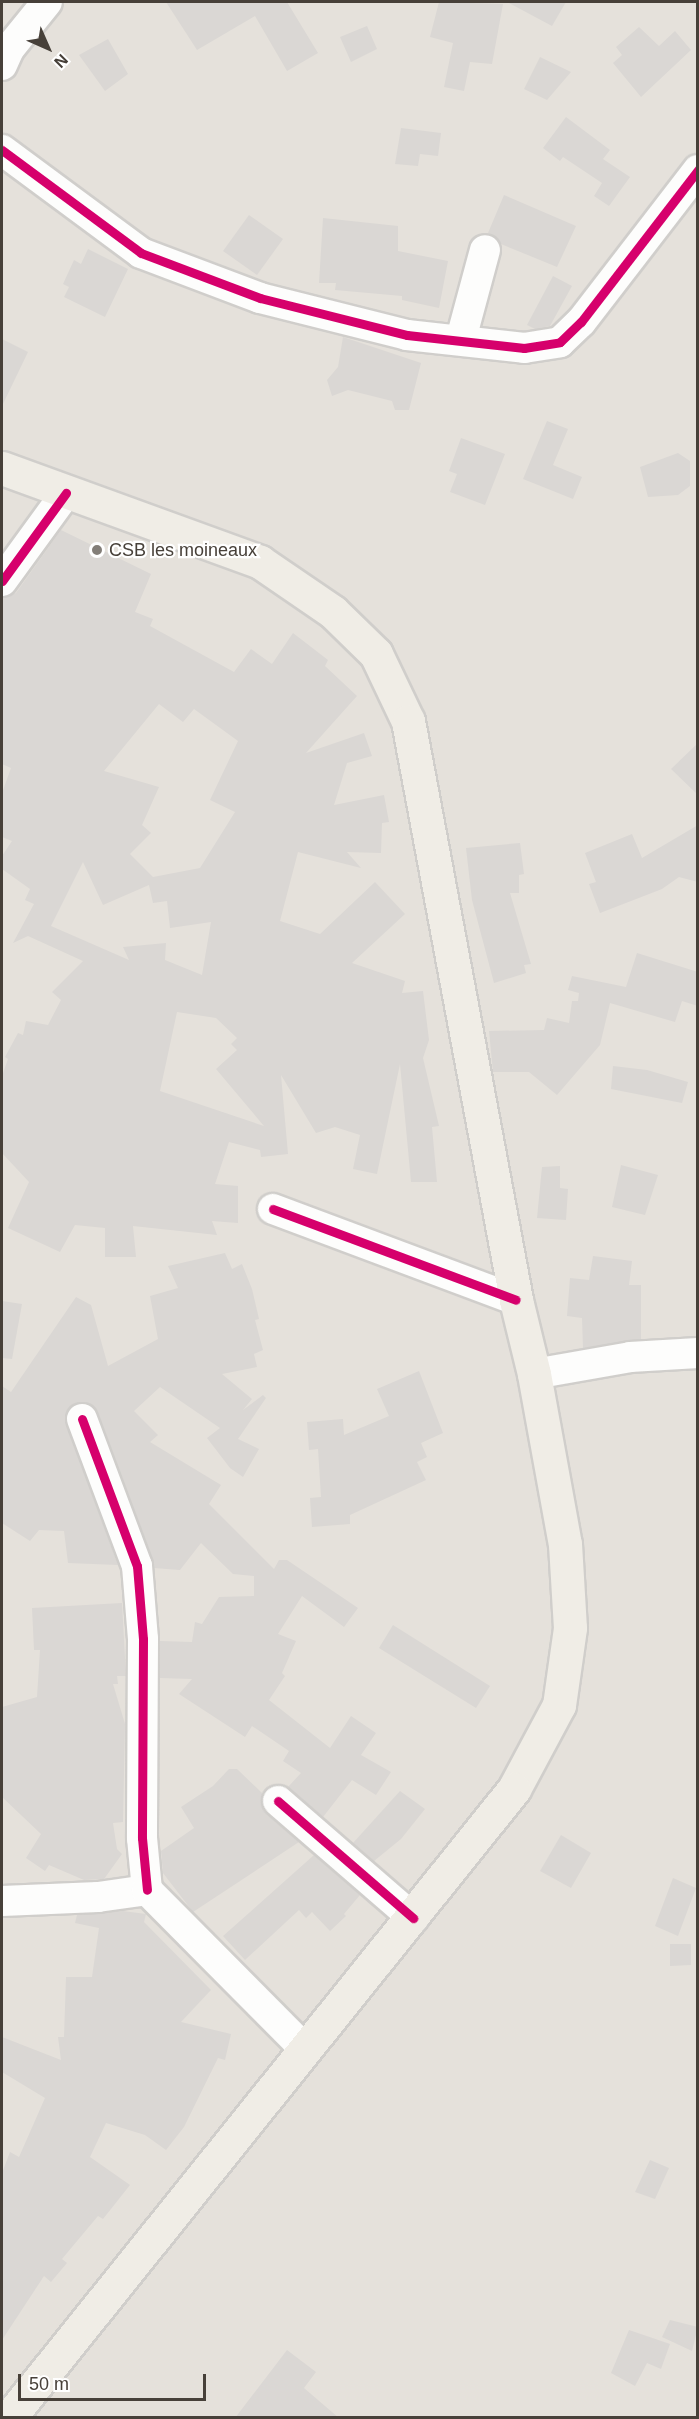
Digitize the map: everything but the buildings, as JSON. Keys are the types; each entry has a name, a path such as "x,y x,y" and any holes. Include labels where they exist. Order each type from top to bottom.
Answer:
{"main road":[{"path":"2,468 66,494 260,562 333,612 376,654 408,721 516,1300 534,1374 565,1544 570,1628 559,1705 514,1789 413,1918 9,2418"}],"street":[{"path":"2,65 9,49 47,2"},
{"path":"2,150 141,253 260,298 407,335 461,339 524,348 560,342 581,322 698,170"},
{"path":"461,339 485,250"},
{"path":"2,581 66,494"},
{"path":"273,1209 516,1300"},
{"path":"534,1374 630,1357 698,1353"},
{"path":"82,1419 137,1566 142,1639 142,1838 147,1890 305,2049"},
{"path":"278,1801 413,1918"},
{"path":"2,1901 98,1897 147,1890"}],"shaded area":[{"path":"2,2 697,2 697,2417 2,2417"}],"cycle path":[{"path":"2,150 141,253 260,298 407,335 524,348 560,342 581,322 698,170"},
{"path":"2,581 66,493"},
{"path":"273,1209 516,1300"},
{"path":"82,1419 137,1566 143,1639 142,1838 147,1890"},
{"path":"278,1801 413,1918"}],"place":[{"name":"CSB les moineaux","path":"97,550"}]}
